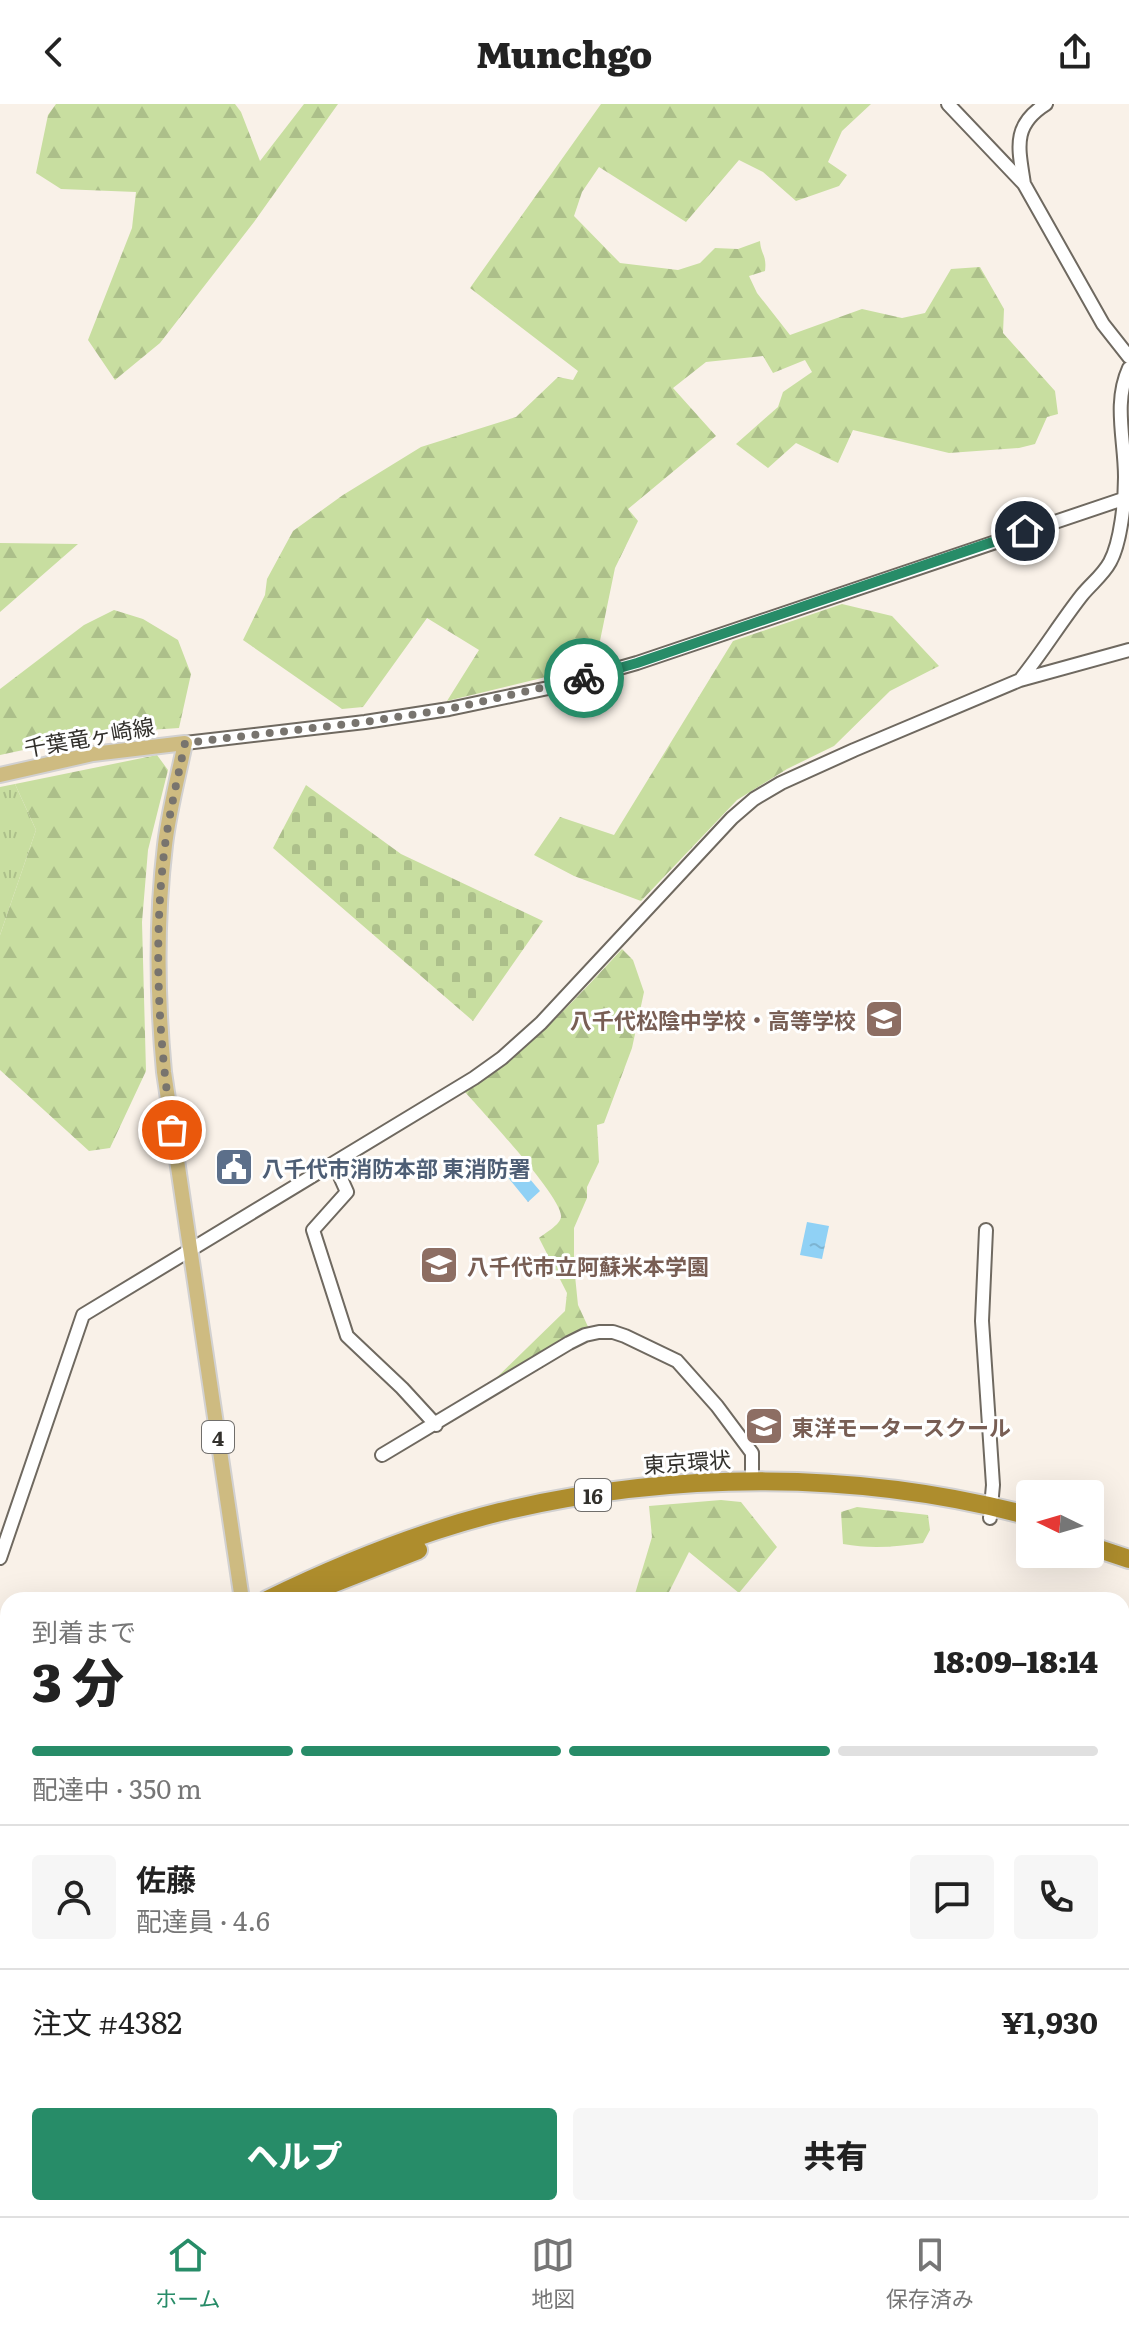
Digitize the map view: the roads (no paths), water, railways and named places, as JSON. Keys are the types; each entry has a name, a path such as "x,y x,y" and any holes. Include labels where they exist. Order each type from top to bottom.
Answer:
{"highway":[{"name":"東京環状","path":"284,1592 347,1563 498,1513 583,1496 680,1484 752,1481 883,1489 936,1496 1016,1522"},
{"name":"東京環状","path":"313,1592 451,1539 531,1517 619,1502 741,1494 827,1495 1016,1515"},
{"path":"1104,1539 1129,1547"},
{"path":"1104,1551 1129,1559"}],"main road":[{"name":"千葉竜ヶ崎線","path":"0,775 93,754 185,743"},
{"name":"4","path":"185,743 164,855 159,916 158,980 164,1072 241,1592"}],"street":[{"path":"948,104 1024,184 1103,324 1129,357"},
{"path":"1024,184 1019,153 1021,131 1036,110 1046,104"},
{"path":"1020,680 1110,561 1116,546 1126,497 1120,411 1123,382 1129,368"},
{"path":"185,743 365,722 449,709 553,687 637,663 1126,497"},
{"path":"0,1558 83,1315 474,1078 502,1058 541,1023 732,818 754,799 781,783 854,750 1020,680 1129,650"},
{"path":"334,1163 347,1192 313,1230 347,1336 436,1425"},
{"path":"986,1230 982,1321 993,1485 991,1512"},
{"path":"382,1455 569,1343 585,1335 613,1332 677,1361 717,1406 752,1453 752,1481"}],"water":[{"path":"518,1165 540,1191 528,1202 506,1175"},
{"path":"807,1222 829,1226 822,1259 800,1255"}],"place":[{"name":"八千代松陰中学校・高等学校","path":"884,1019"},
{"name":"八千代市消防本部 東消防署","path":"234,1167"},
{"name":"八千代市立阿蘇米本学園","path":"439,1265"},
{"name":"東洋モータースクール","path":"764,1426"}]}
